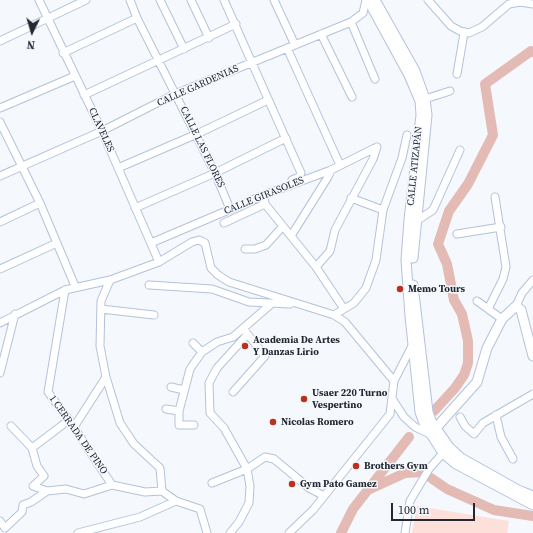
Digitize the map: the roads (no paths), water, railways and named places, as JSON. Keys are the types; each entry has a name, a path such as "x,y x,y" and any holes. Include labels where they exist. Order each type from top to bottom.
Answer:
{"main road":[{"name":"CALLE ATIZAPÁN","path":"367,0 410,75 420,101 421,115 406,260 407,290 417,343"},
{"name":"CALLE ATIZAPÁN","path":"375,0 415,71 425,99 427,115 412,261 417,343"},
{"path":"432,432 477,382 487,348 502,319 516,306 521,310 533,356"},
{"path":"417,343 432,432 443,453 456,464 533,505"},
{"path":"432,432 461,458 518,490 533,496"}],"street":[{"name":"CLAVELES","path":"39,0 63,53 102,131 159,262"},
{"path":"0,41 48,20 86,0"},
{"name":"CALLE LAS FLORES","path":"130,0 175,94 197,134 230,209"},
{"path":"160,0 184,49"},
{"path":"191,0 209,38"},
{"path":"224,0 236,24 251,62 286,138 301,175 273,188 272,192"},
{"path":"274,0 294,45"},
{"name":"CALLE GARDENIAS","path":"0,176 102,131 175,94 351,22 363,13 367,0"},
{"path":"428,0 451,26 464,33 473,32 482,27 509,4 520,2 533,4"},
{"path":"63,53 138,18"},
{"path":"351,22 375,78"},
{"path":"84,95 209,38 236,24"},
{"path":"457,74 464,33"},
{"path":"321,34 352,97"},
{"path":"287,48 340,165"},
{"path":"0,108 75,76"},
{"path":"425,99 450,91"},
{"path":"118,168 197,134 268,100"},
{"path":"0,122 2,130 40,203 75,286"},
{"path":"334,316 354,303 366,288 376,260 383,210 402,158 406,135"},
{"path":"135,208 286,138"},
{"name":"CALLE GIRASOLES","path":"151,243 264,195 331,170 377,147 373,159 351,198"},
{"path":"415,222 433,210 460,150"},
{"path":"291,236 331,170"},
{"path":"264,195 265,204 316,267 344,309"},
{"path":"488,308 503,279 506,266 496,197"},
{"path":"316,267 330,251 335,230 351,198 383,210"},
{"path":"0,222 40,203"},
{"path":"224,223 265,204"},
{"path":"244,249 255,249 266,244 283,226"},
{"path":"457,234 501,227"},
{"path":"0,323 15,314 65,290 75,286 110,280 159,262 192,242 199,240 205,243 211,268 218,275 229,282 334,316 345,322 394,381"},
{"path":"0,269 57,243"},
{"path":"110,280 101,301 100,346 106,377 120,423 134,444 160,468 162,491"},
{"path":"516,306 522,293 533,280"},
{"path":"149,285 212,289 249,302 296,304"},
{"name":"1 CERRADA DE PINO","path":"65,290 48,392 74,427 112,485"},
{"path":"477,301 502,319"},
{"path":"230,533 239,522 249,503 250,486 247,469 224,428 210,413 208,396 209,383 217,368 245,332 270,304"},
{"path":"101,309 154,315"},
{"path":"0,373 15,314"},
{"path":"194,425 179,425 179,411 190,369 202,352 217,342 245,332"},
{"path":"233,392 265,356 245,332"},
{"path":"529,341 533,332"},
{"path":"193,343 202,352"},
{"path":"289,533 313,510 390,414 393,400 394,381 417,343"},
{"path":"74,427 106,377"},
{"path":"171,387 184,390"},
{"path":"460,417 465,426 474,434 483,423 533,394"},
{"path":"393,400 404,417 415,427 432,432"},
{"path":"166,409 179,411"},
{"path":"496,416 501,437 513,459"},
{"path":"32,448 69,420"},
{"path":"11,426 32,448 37,466 44,476 33,486 47,491 66,489 84,494 112,485 145,492 162,491 176,501 200,509 207,533"},
{"path":"404,533 410,501 429,469 443,453"},
{"path":"212,483 247,469 265,457 274,459 309,488 324,496"},
{"path":"0,521 5,528 22,512 23,505 31,502 47,491"},
{"path":"78,533 140,517 176,501"}],"waterway":[{"path":"434,411 455,388 464,375 468,363 468,341 462,314 454,300 447,264 438,244 449,211 468,184 493,135 485,84 531,51 533,52"},
{"path":"341,533 353,509 409,437"},
{"path":"370,489 405,473 422,472"},
{"path":"431,478 447,489 494,510 533,516"}],"place":[{"name":"Memo Tours","path":"400,289"},
{"name":"Academia De Artes Y Danzas Lirio","path":"245,346"},
{"name":"Usaer 220 Turno Vespertino","path":"304,399"},
{"name":"Nicolas Romero","path":"273,422"},
{"name":"Brothers Gym","path":"356,466"},
{"name":"Gym Pato Gamez","path":"292,484"}]}
